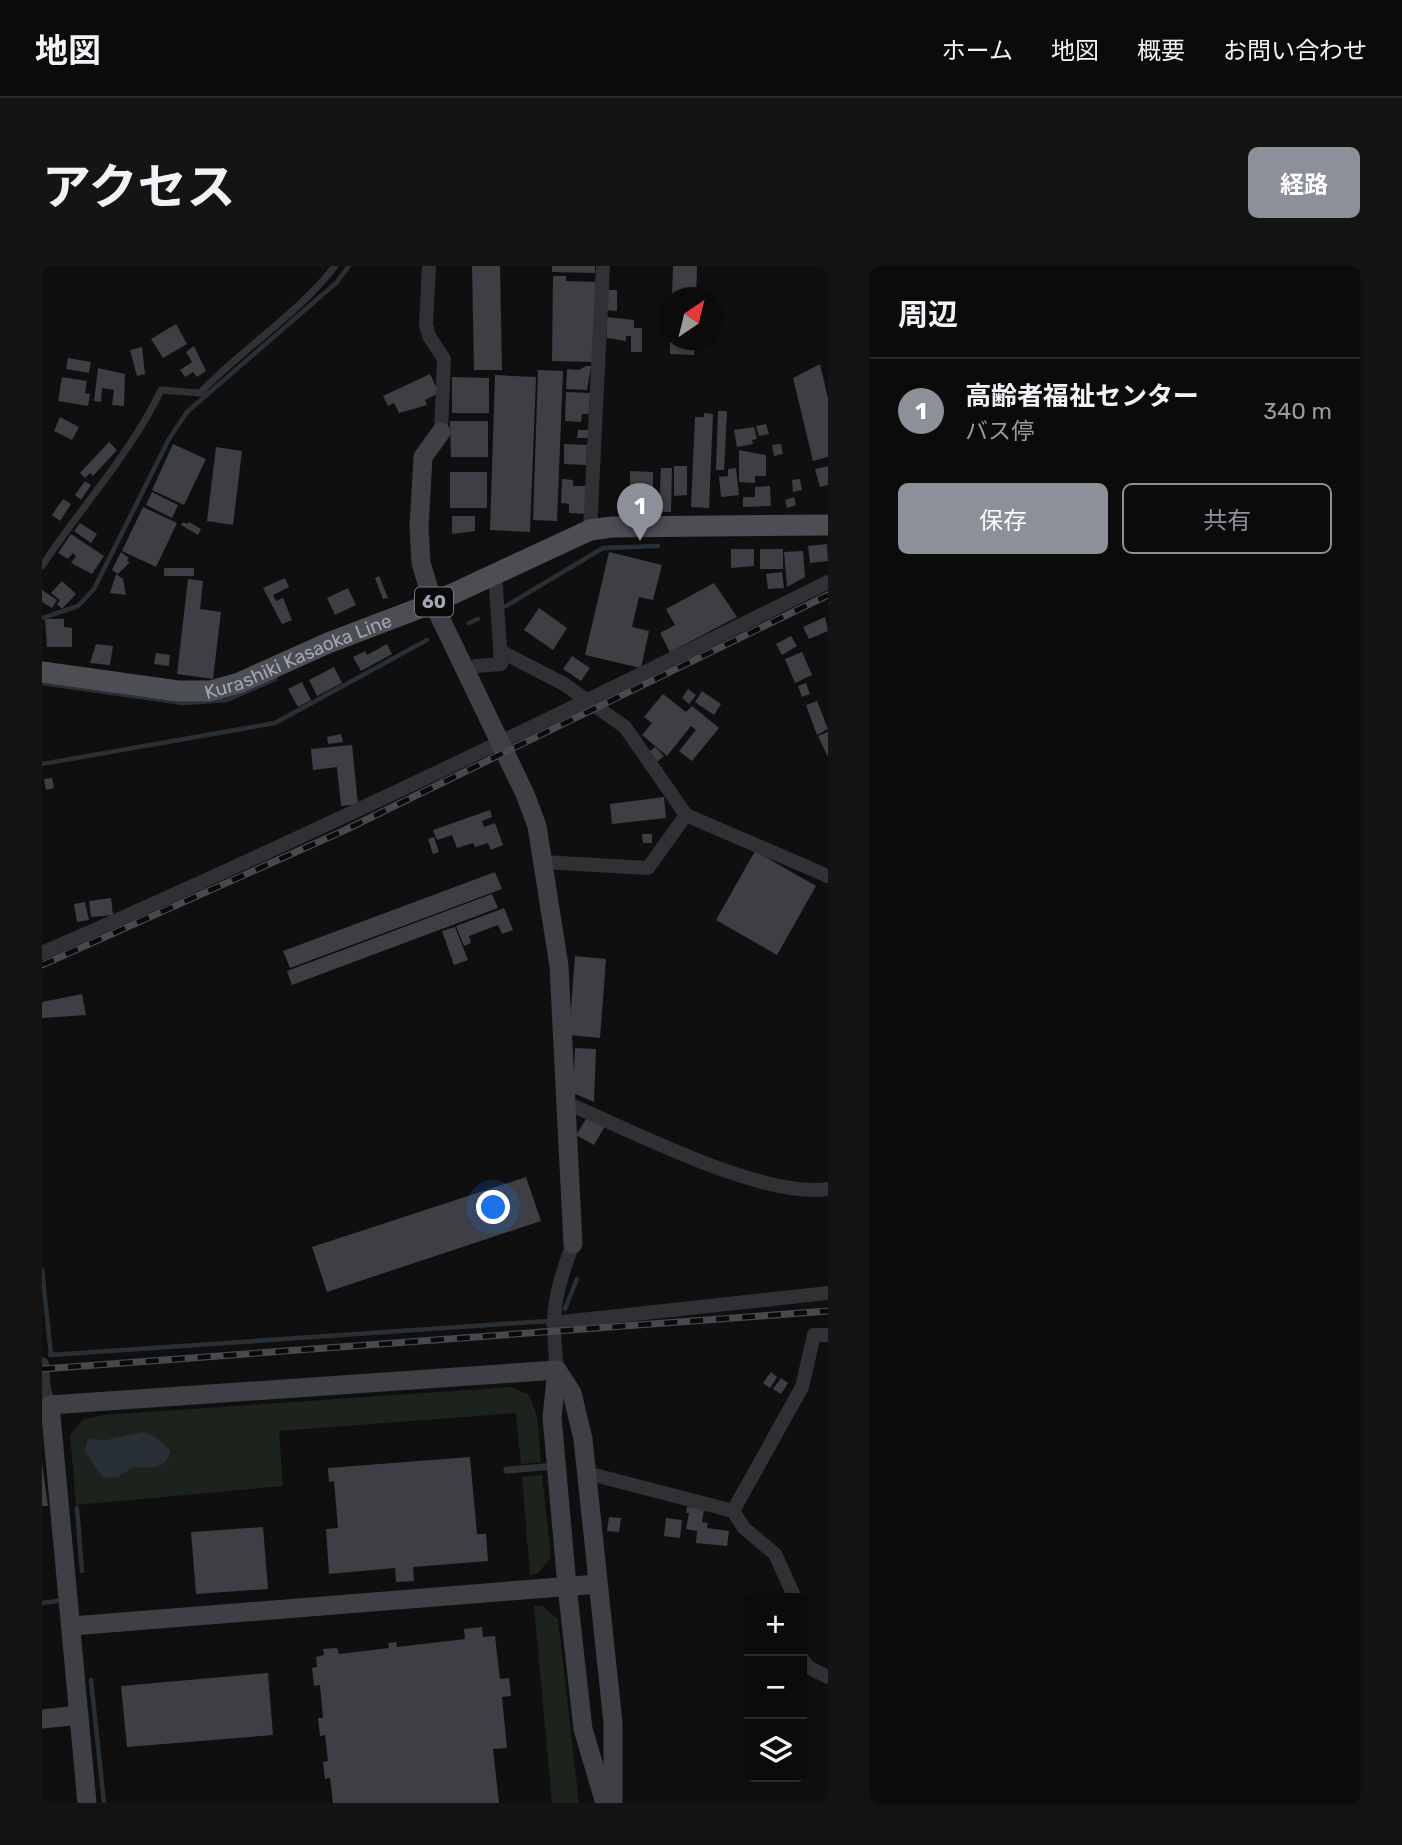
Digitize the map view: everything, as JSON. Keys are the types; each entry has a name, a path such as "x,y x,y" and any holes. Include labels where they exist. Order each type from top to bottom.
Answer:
{"main road":[{"name":"Kurashiki Kasaoka Line","path":"42,672 178,691 209,691 239,683 328,643 433,603 590,530 612,527 828,525"}],"street":[{"path":"429,266 426,325 429,336 444,359 441,432 423,457 419,502 421,563 433,603 537,826 559,966 573,1244 555,1289 553,1323 558,1370 552,1417 583,1729 605,1803"},
{"path":"590,530 603,266"},
{"path":"466,672 477,666 501,664 495,573"},
{"path":"42,953 428,778 499,740 588,701 828,582"},
{"path":"500,651 537,669 616,719 635,739 686,815 771,848 828,876"},
{"path":"543,862 648,868 686,815"},
{"path":"564,1102 731,1173 776,1186 821,1190 828,1198"},
{"path":"553,1323 828,1293"},
{"path":"733,1511 802,1387 814,1335 828,1335"},
{"path":"42,1364 72,1626 87,1803"},
{"path":"46,1396 558,1370"},
{"path":"558,1370 572,1393 577,1408 587,1473 614,1723 613,1803"},
{"path":"587,1473 733,1511 744,1528 775,1554 793,1593"},
{"path":"72,1626 597,1584"},
{"path":"807,1667 828,1677"},
{"path":"42,1719 79,1715"}],"lane":[{"path":"42,566 73,517 149,415 161,390 200,393 244,349 319,287 335,266"},
{"path":"507,1470 556,1466"}],"shaded area":[{"path":"511,1387 529,1395 537,1416 541,1462 521,1464 516,1413 279,1431 283,1486 76,1505 70,1435 84,1419 104,1415"},
{"path":"143,1432 155,1437 170,1450 168,1457 161,1464 133,1467 118,1477 107,1478 97,1470 85,1451 88,1439 106,1440"},
{"path":"542,1475 551,1557 538,1573 530,1575 522,1477"},
{"path":"534,1606 542,1606 558,1619 579,1803 552,1803"}],"building":[{"path":"472,266 500,266 502,370 474,370"},
{"path":"552,266 595,266 595,273 552,272"},
{"path":"673,266 697,266 696,287 672,287"},
{"path":"553,276 566,276 566,281 596,282 595,362 552,361"},
{"path":"606,290 617,290 617,311 605,310"},
{"path":"607,317 634,320 634,328 642,328 642,352 631,352 631,336 626,336 626,341 607,338"},
{"path":"176,324 187,344 163,358 151,339"},
{"path":"194,346 206,371 197,377 193,372 185,377 180,370 192,362 186,352"},
{"path":"142,347 145,374 137,376 130,350"},
{"path":"670,350 694,350 694,355 670,354"},
{"path":"68,358 91,362 89,373 66,369"},
{"path":"820,364 828,398 828,457 813,461 793,378"},
{"path":"591,366 587,390 566,389 567,369 579,370"},
{"path":"98,368 125,374 124,406 112,405 114,390 102,388 101,402 94,401"},
{"path":"538,370 563,371 557,521 533,520"},
{"path":"430,374 439,393 425,400 427,405 399,413 394,403 388,406 383,396"},
{"path":"495,375 536,377 530,532 490,530"},
{"path":"62,377 87,381 85,393 90,394 88,406 58,401"},
{"path":"452,377 489,378 489,413 452,413"},
{"path":"566,392 590,393 589,414 582,414 581,422 565,421"},
{"path":"718,411 727,411 724,470 716,470"},
{"path":"704,413 713,414 709,508 691,507 695,417 704,417"},
{"path":"60,417 79,427 72,440 54,431"},
{"path":"450,421 488,421 488,457 451,457"},
{"path":"766,424 769,434 759,436 756,426"},
{"path":"754,427 757,439 752,440 753,444 737,447 734,430"},
{"path":"578,430 589,430 589,438 577,438"},
{"path":"109,442 117,450 93,476 90,473 85,478 80,473"},
{"path":"173,444 206,459 184,505 152,490"},
{"path":"564,444 587,445 586,465 564,464"},
{"path":"781,444 783,454 774,456 772,445"},
{"path":"216,447 242,451 233,525 207,521"},
{"path":"739,450 766,455 766,476 755,476 755,483 739,482"},
{"path":"674,466 687,466 687,495 674,496"},
{"path":"828,466 828,485 820,487 815,469"},
{"path":"661,468 672,468 671,512 659,512"},
{"path":"736,468 739,495 721,497 719,477 728,476 728,469"},
{"path":"630,471 653,472 653,487 630,490"},
{"path":"450,472 487,472 487,508 450,508"},
{"path":"562,479 573,480 573,486 588,486 587,514 569,513 569,504 561,503"},
{"path":"800,479 802,490 793,492 792,480"},
{"path":"85,481 91,485 81,500 75,495"},
{"path":"770,486 771,506 743,507 743,497 755,497 755,487"},
{"path":"152,492 178,505 172,518 146,505"},
{"path":"794,497 796,505 787,508 785,500"},
{"path":"63,499 71,504 60,521 52,515"},
{"path":"143,507 177,523 156,567 122,551"},
{"path":"452,516 475,516 475,531 452,534"},
{"path":"183,522 189,522 201,529 198,535 181,525"},
{"path":"80,523 97,534 91,543 74,531"},
{"path":"71,534 104,556 92,574 71,563 76,556 73,553 68,559 58,553"},
{"path":"827,544 828,561 810,563 808,546"},
{"path":"731,549 754,549 754,566 731,568"},
{"path":"760,549 783,549 783,569 760,569"},
{"path":"803,551 805,577 787,587 784,552"},
{"path":"121,552 130,562 118,574 112,570"},
{"path":"609,552 662,565 653,600 639,597 632,627 649,631 641,668 585,655"},
{"path":"164,568 194,568 194,576 164,576"},
{"path":"782,572 784,588 768,589 766,574"},
{"path":"116,574 123,579 126,595 110,593"},
{"path":"379,576 388,598 383,599 375,578"},
{"path":"285,578 289,587 273,595 276,601 283,598 292,620 282,624 263,588"},
{"path":"188,579 203,581 200,609 221,612 213,679 177,674"},
{"path":"62,581 76,594 62,609 57,604 60,600 51,593"},
{"path":"714,583 737,617 670,652 660,633 675,625 666,609"},
{"path":"348,588 356,605 335,615 327,598"},
{"path":"42,590 57,600 52,608 42,602"},
{"path":"539,608 567,628 553,650 524,630"},
{"path":"825,617 828,631 809,639 803,627"},
{"path":"45,619 64,619 64,627 72,628 72,647 47,647"},
{"path":"791,636 797,646 782,655 776,644"},
{"path":"96,644 113,646 110,665 90,663"},
{"path":"387,644 392,654 361,671 353,657 365,651 367,655"},
{"path":"802,652 812,675 795,683 785,659"},
{"path":"156,653 170,655 169,666 154,664"},
{"path":"572,656 590,668 581,681 563,669"},
{"path":"334,667 342,683 317,696 309,680"},
{"path":"302,682 311,700 298,707 288,689"},
{"path":"806,683 810,694 802,697 798,686"},
{"path":"688,689 696,695 689,704 682,698"},
{"path":"702,691 721,704 714,715 695,702"},
{"path":"663,694 686,712 692,706 719,728 692,761 679,751 696,730 691,726 667,756 642,735 652,723 644,717"},
{"path":"817,701 828,729 817,735 806,705"},
{"path":"828,732 828,757 818,736"},
{"path":"341,734 343,742 328,744 327,737"},
{"path":"352,745 358,804 341,806 337,767 313,770 311,749"},
{"path":"655,747 664,756 657,762 648,753"},
{"path":"52,778 54,788 46,790 44,779"},
{"path":"664,797 666,818 612,824 610,804"},
{"path":"490,810 492,817 482,821 484,827 495,823 503,845 491,850 488,843 475,847 473,843 457,848 452,835 437,840 433,830"},
{"path":"642,834 652,834 652,843 643,843"},
{"path":"434,837 439,852 433,854 428,839"},
{"path":"755,851 816,886 777,955 716,920"},
{"path":"495,872 502,889 290,968 283,951"},
{"path":"492,894 498,908 292,985 287,971"},
{"path":"111,898 113,915 91,917 89,901"},
{"path":"85,902 89,920 77,922 74,904"},
{"path":"504,908 513,930 502,934 498,925 469,936 471,943 464,946 456,926"},
{"path":"455,927 468,960 454,965 442,931"},
{"path":"575,956 606,959 600,1038 569,1035"},
{"path":"82,994 86,1015 42,1018 42,1002"},
{"path":"575,1048 596,1049 594,1102 573,1093"},
{"path":"588,1116 605,1126 594,1145 576,1135"},
{"path":"526,1177 541,1221 327,1292 312,1247"},
{"path":"771,1372 777,1377 770,1388 763,1383"},
{"path":"781,1378 788,1383 781,1394 773,1389"},
{"path":"470,1457 477,1534 486,1534 488,1561 413,1567 414,1581 396,1582 395,1568 329,1574 326,1529 338,1528 334,1481 329,1482 328,1468"},
{"path":"42,1463 48,1506 42,1506"},
{"path":"687,1507 704,1509 702,1522 708,1523 707,1528 729,1531 727,1546 696,1543 697,1531 686,1529 689,1513 686,1513"},
{"path":"609,1517 621,1518 619,1532 607,1531"},
{"path":"666,1518 682,1520 680,1538 664,1536"},
{"path":"263,1527 268,1589 196,1594 191,1532"},
{"path":"482,1627 483,1637 495,1636 500,1679 509,1678 511,1696 502,1697 507,1748 493,1749 499,1803 333,1803 330,1778 325,1779 323,1762 328,1761 325,1735 320,1736 318,1718 323,1718 320,1685 314,1686 312,1668 317,1667 316,1657 324,1655 323,1649 337,1648 339,1654 389,1648 388,1643 396,1642 397,1647 465,1639 464,1629"},
{"path":"268,1673 273,1735 127,1747 121,1686"}],"waterway":[{"path":"42,618 78,606 94,589 169,439 187,412 336,283 349,266"},
{"path":"506,606 603,548 658,546"},
{"path":"469,623 478,619"},
{"path":"42,764 275,723 427,640"},
{"path":"42,683 183,703 227,700 275,679"},
{"path":"42,1270 51,1355"},
{"path":"565,1309 577,1279"},
{"path":"50,1355 548,1321"},
{"path":"77,1508 82,1571"},
{"path":"42,1603 57,1601"},
{"path":"91,1680 104,1803"}],"railway":[{"path":"42,965 343,831 828,595"},
{"path":"42,1369 828,1311"}],"place":[{"name":"高齢者福祉センター","path":"640,541"}]}
